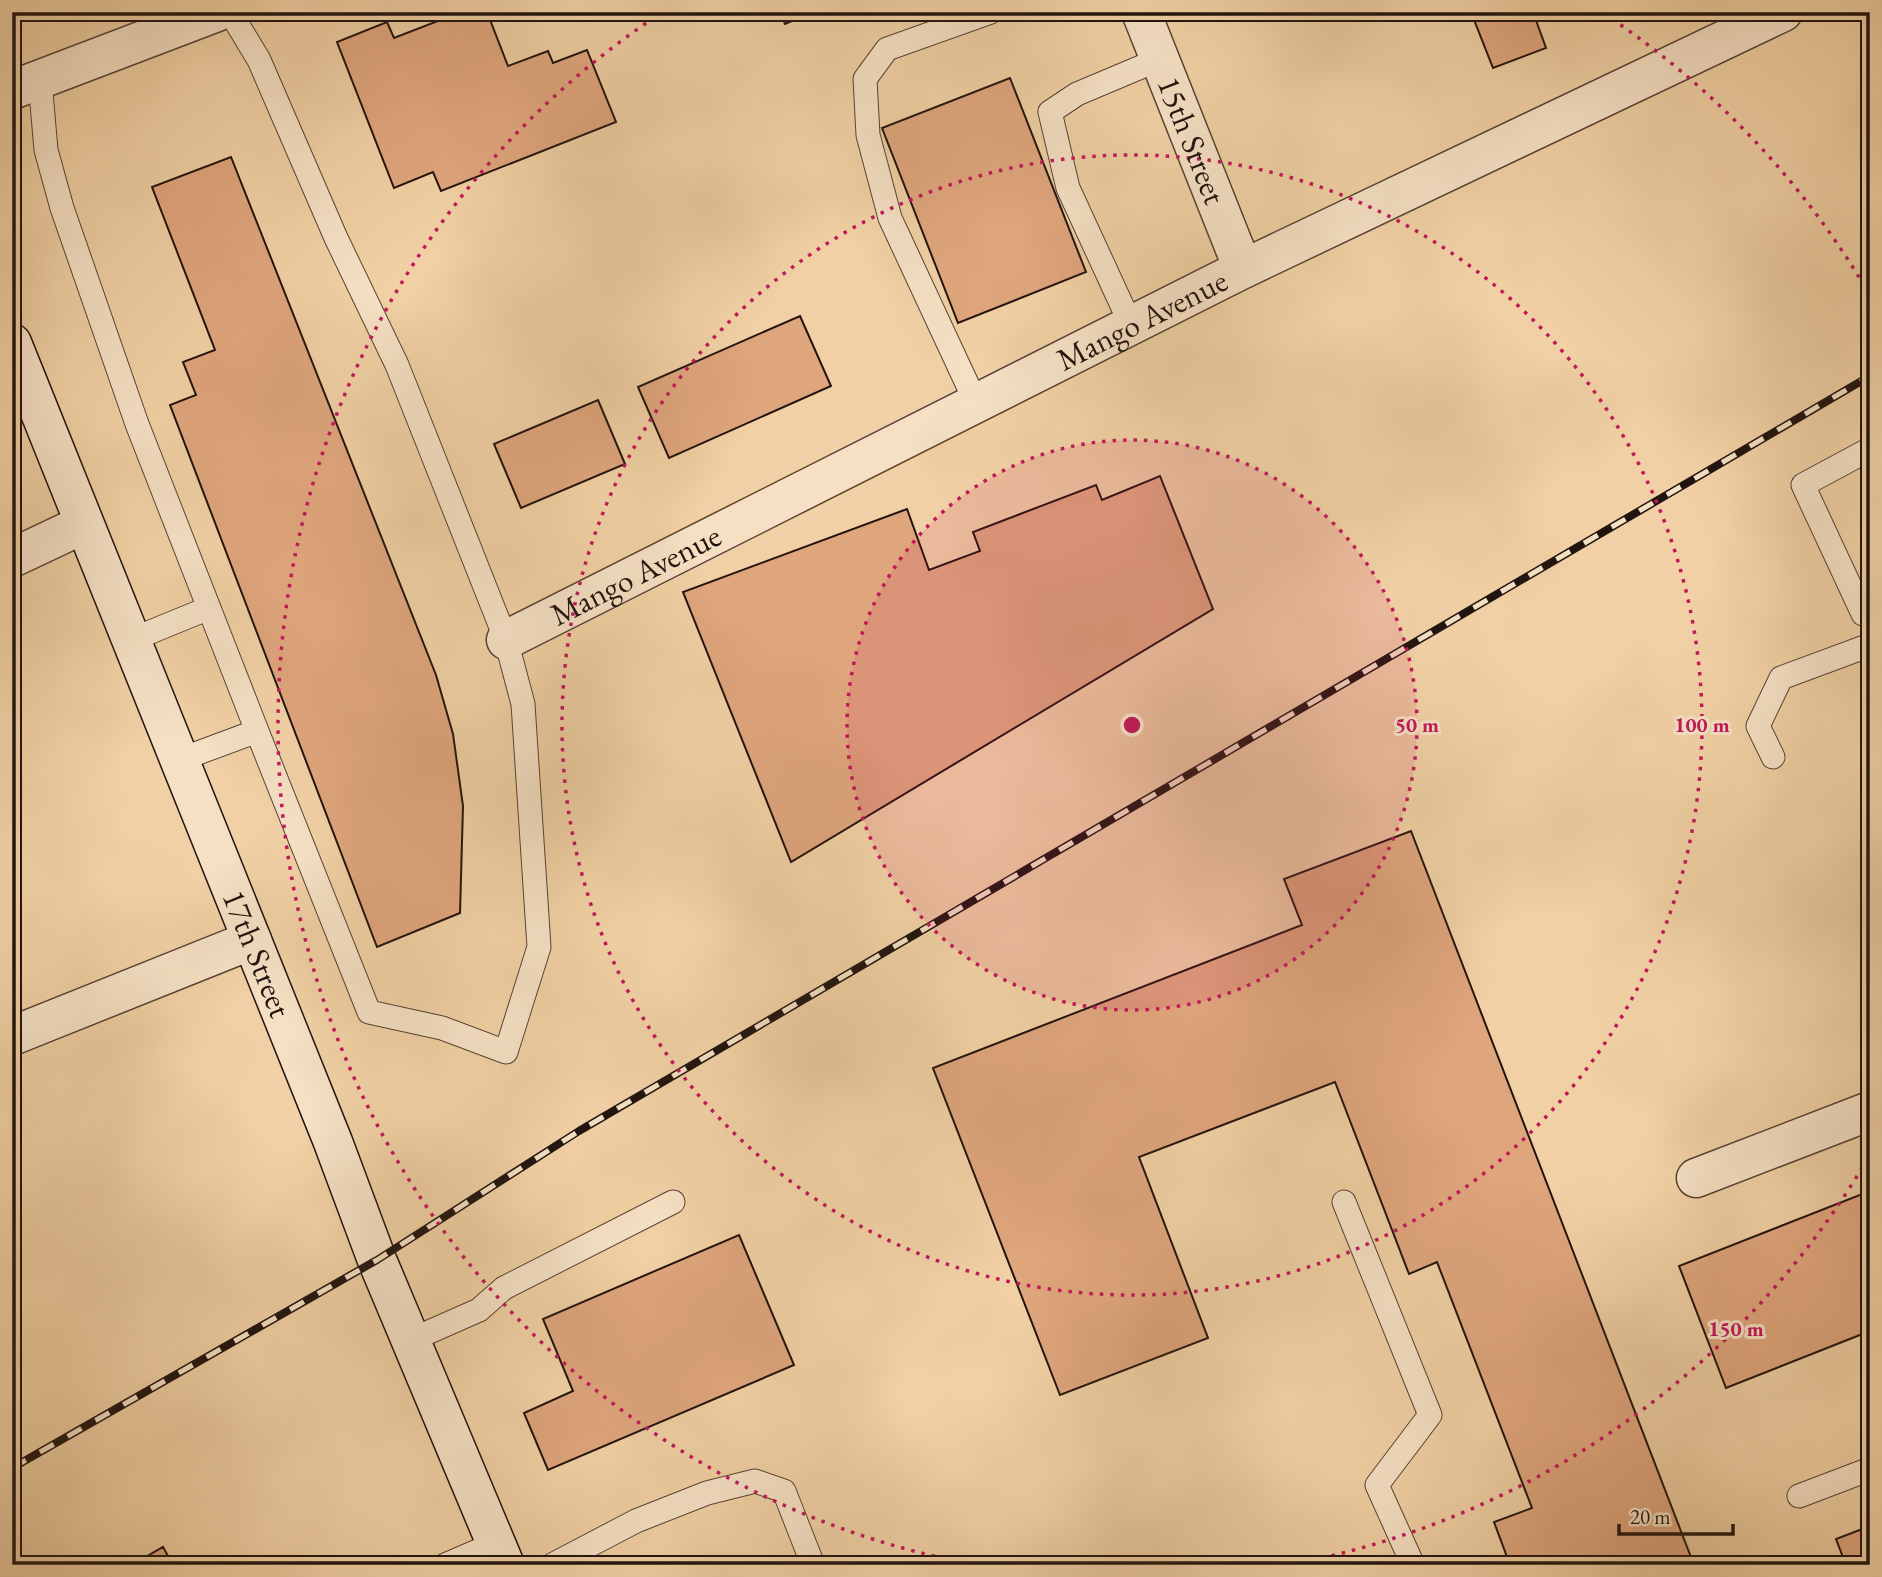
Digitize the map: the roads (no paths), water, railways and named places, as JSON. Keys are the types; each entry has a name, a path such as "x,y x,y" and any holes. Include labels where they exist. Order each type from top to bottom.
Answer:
{"street":[{"path":"26,85 217,12"},
{"name":"15th Street","path":"1141,12 1243,269"},
{"name":"Mango Avenue","path":"506,640 1243,269 1775,14"},
{"name":"17th Street","path":"12,342 411,1340 500,1554"},
{"path":"12,558 84,524"},
{"path":"12,1036 252,940"},
{"path":"1696,1178 1870,1111"}],"lane":[{"path":"26,85 62,208 137,424 369,1012 442,1028 506,1052 539,947 523,704 506,640 397,365 337,239 259,60 230,12"},
{"path":"976,403 890,218 868,135 864,79 887,49 991,12"},
{"path":"1131,325 1068,188 1050,113 1077,94 1160,59"},
{"path":"1870,449 1803,485 1863,614 1870,611"},
{"path":"131,640 209,608"},
{"path":"1773,757 1758,726 1781,678 1870,645"},
{"path":"179,760 257,731"},
{"path":"411,1340 479,1310 504,1288 673,1202"},
{"path":"1344,1202 1430,1415 1377,1485 1413,1565"},
{"path":"1799,1496 1870,1469"},
{"path":"552,1565 636,1521 707,1493 755,1481 784,1491 813,1565"},
{"path":"445,1565 500,1554"}],"railway":[{"path":"12,1468 377,1260 579,1131 1870,376"}]}
